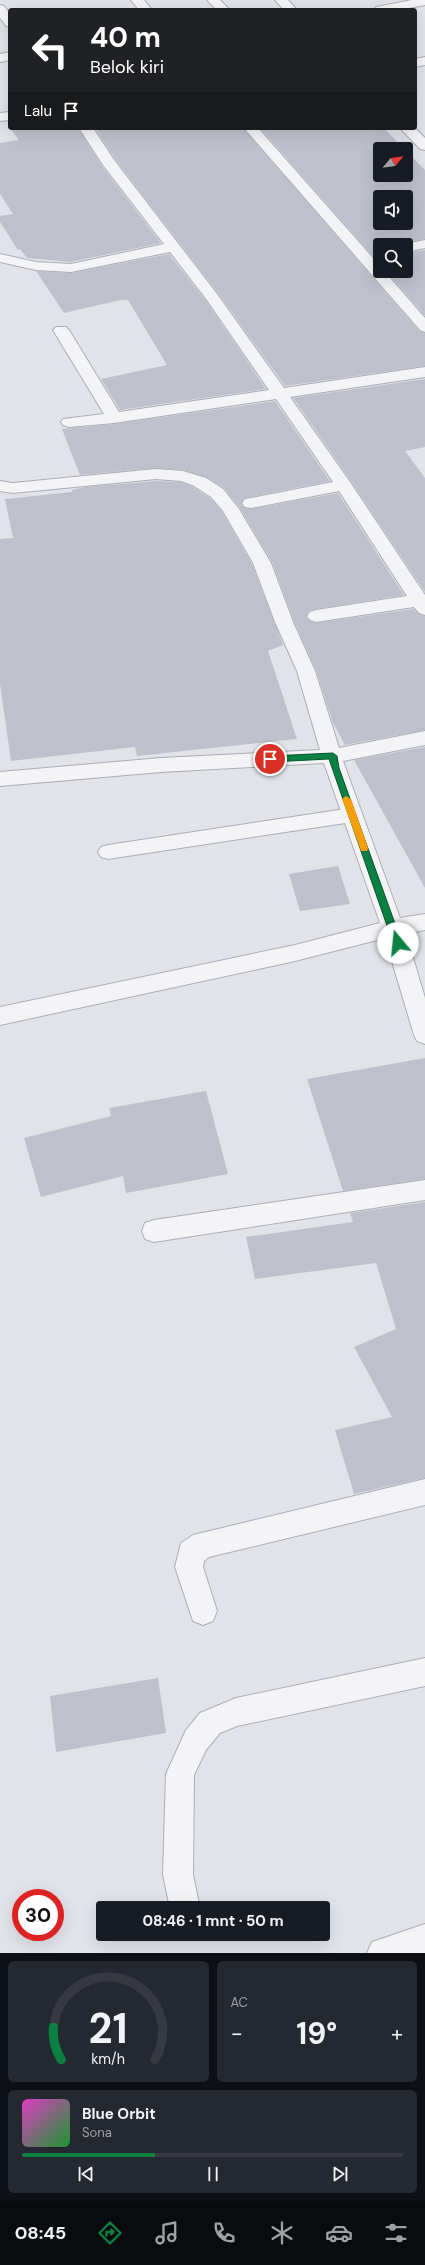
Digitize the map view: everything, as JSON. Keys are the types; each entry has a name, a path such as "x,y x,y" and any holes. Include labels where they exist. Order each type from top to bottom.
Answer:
{"street":[{"path":"137,0 144,8"},
{"path":"214,0 222,8"},
{"path":"281,0 289,8"},
{"path":"390,8 425,1"},
{"path":"0,9 8,20"},
{"path":"87,130 108,162 197,280 212,297 279,395 344,485 422,604 316,616"},
{"path":"253,130 365,256 425,327"},
{"path":"409,130 425,130"},
{"path":"409,130 425,146"},
{"path":"413,247 425,244"},
{"path":"0,258 36,266 71,268 173,247"},
{"path":"365,256 373,254"},
{"path":"61,330 114,418"},
{"path":"70,422 114,418 279,395 425,372"},
{"path":"0,486 13,488 156,474 182,476 200,482 217,493 230,508 262,563 284,622 306,671 333,756 335,768 393,928 425,1035"},
{"path":"251,503 344,485"},
{"path":"0,779 161,765 333,756 425,738"},
{"path":"0,1016 294,953 393,928 425,922"},
{"path":"154,1231 425,1190"},
{"path":"203,1611 189,1568 192,1553 203,1545 425,1492"},
{"path":"384,1953 425,1940"}],"lane":[{"path":"108,852 352,815"},
{"path":"184,1901 178,1875 180,1774 196,1740 210,1723 236,1712 425,1672"}],"building":[{"path":"12,130 79,130 102,166 161,243 71,262 27,258 20,249 18,250 0,222 0,216 13,214 0,194 0,143 19,140"},
{"path":"96,130 245,130 419,331 425,333 425,366 285,386 218,293 115,159"},
{"path":"262,130 386,130 397,142 373,142 373,182 413,182 413,158 425,170 425,239 413,242 413,238 373,238 373,256"},
{"path":"425,250 425,316 392,278 413,278 413,252"},
{"path":"169,254 206,301 266,389 120,410 101,379 167,365 128,300 121,300 64,313 36,271 71,273"},
{"path":"425,379 425,447 405,451 425,478 425,592 353,484 293,398"},
{"path":"275,401 330,481 245,498 241,504 245,508 251,509 338,493 404,595 316,609 309,611 306,617 310,621 316,623 413,609 419,614 425,616 425,730 345,745 333,723 316,670 294,621 272,562 240,508 224,488 206,477 183,470 156,468 80,475 62,429 114,424"},
{"path":"156,481 181,482 193,487 210,498 222,512 252,564 283,645 268,651 297,739 137,756 135,747 11,761 0,684 0,539 13,538 5,499 72,492 72,490 85,487"},
{"path":"425,747 425,888 354,760"},
{"path":"338,866 350,904 300,911 289,874"},
{"path":"425,1058 425,1179 343,1191 307,1079"},
{"path":"206,1091 228,1174 126,1193 123,1176 41,1197 24,1138 111,1116 109,1108"},
{"path":"425,1202 425,1478 354,1494 335,1430 392,1417 354,1347 396,1329 376,1263 255,1279 246,1237 353,1222 350,1213"},
{"path":"158,1678 166,1733 56,1752 50,1696"}],"slow traffic":[{"path":"346,799 364,848"}],"route":[{"path":"270,759 333,756 335,768 398,943"}]}
